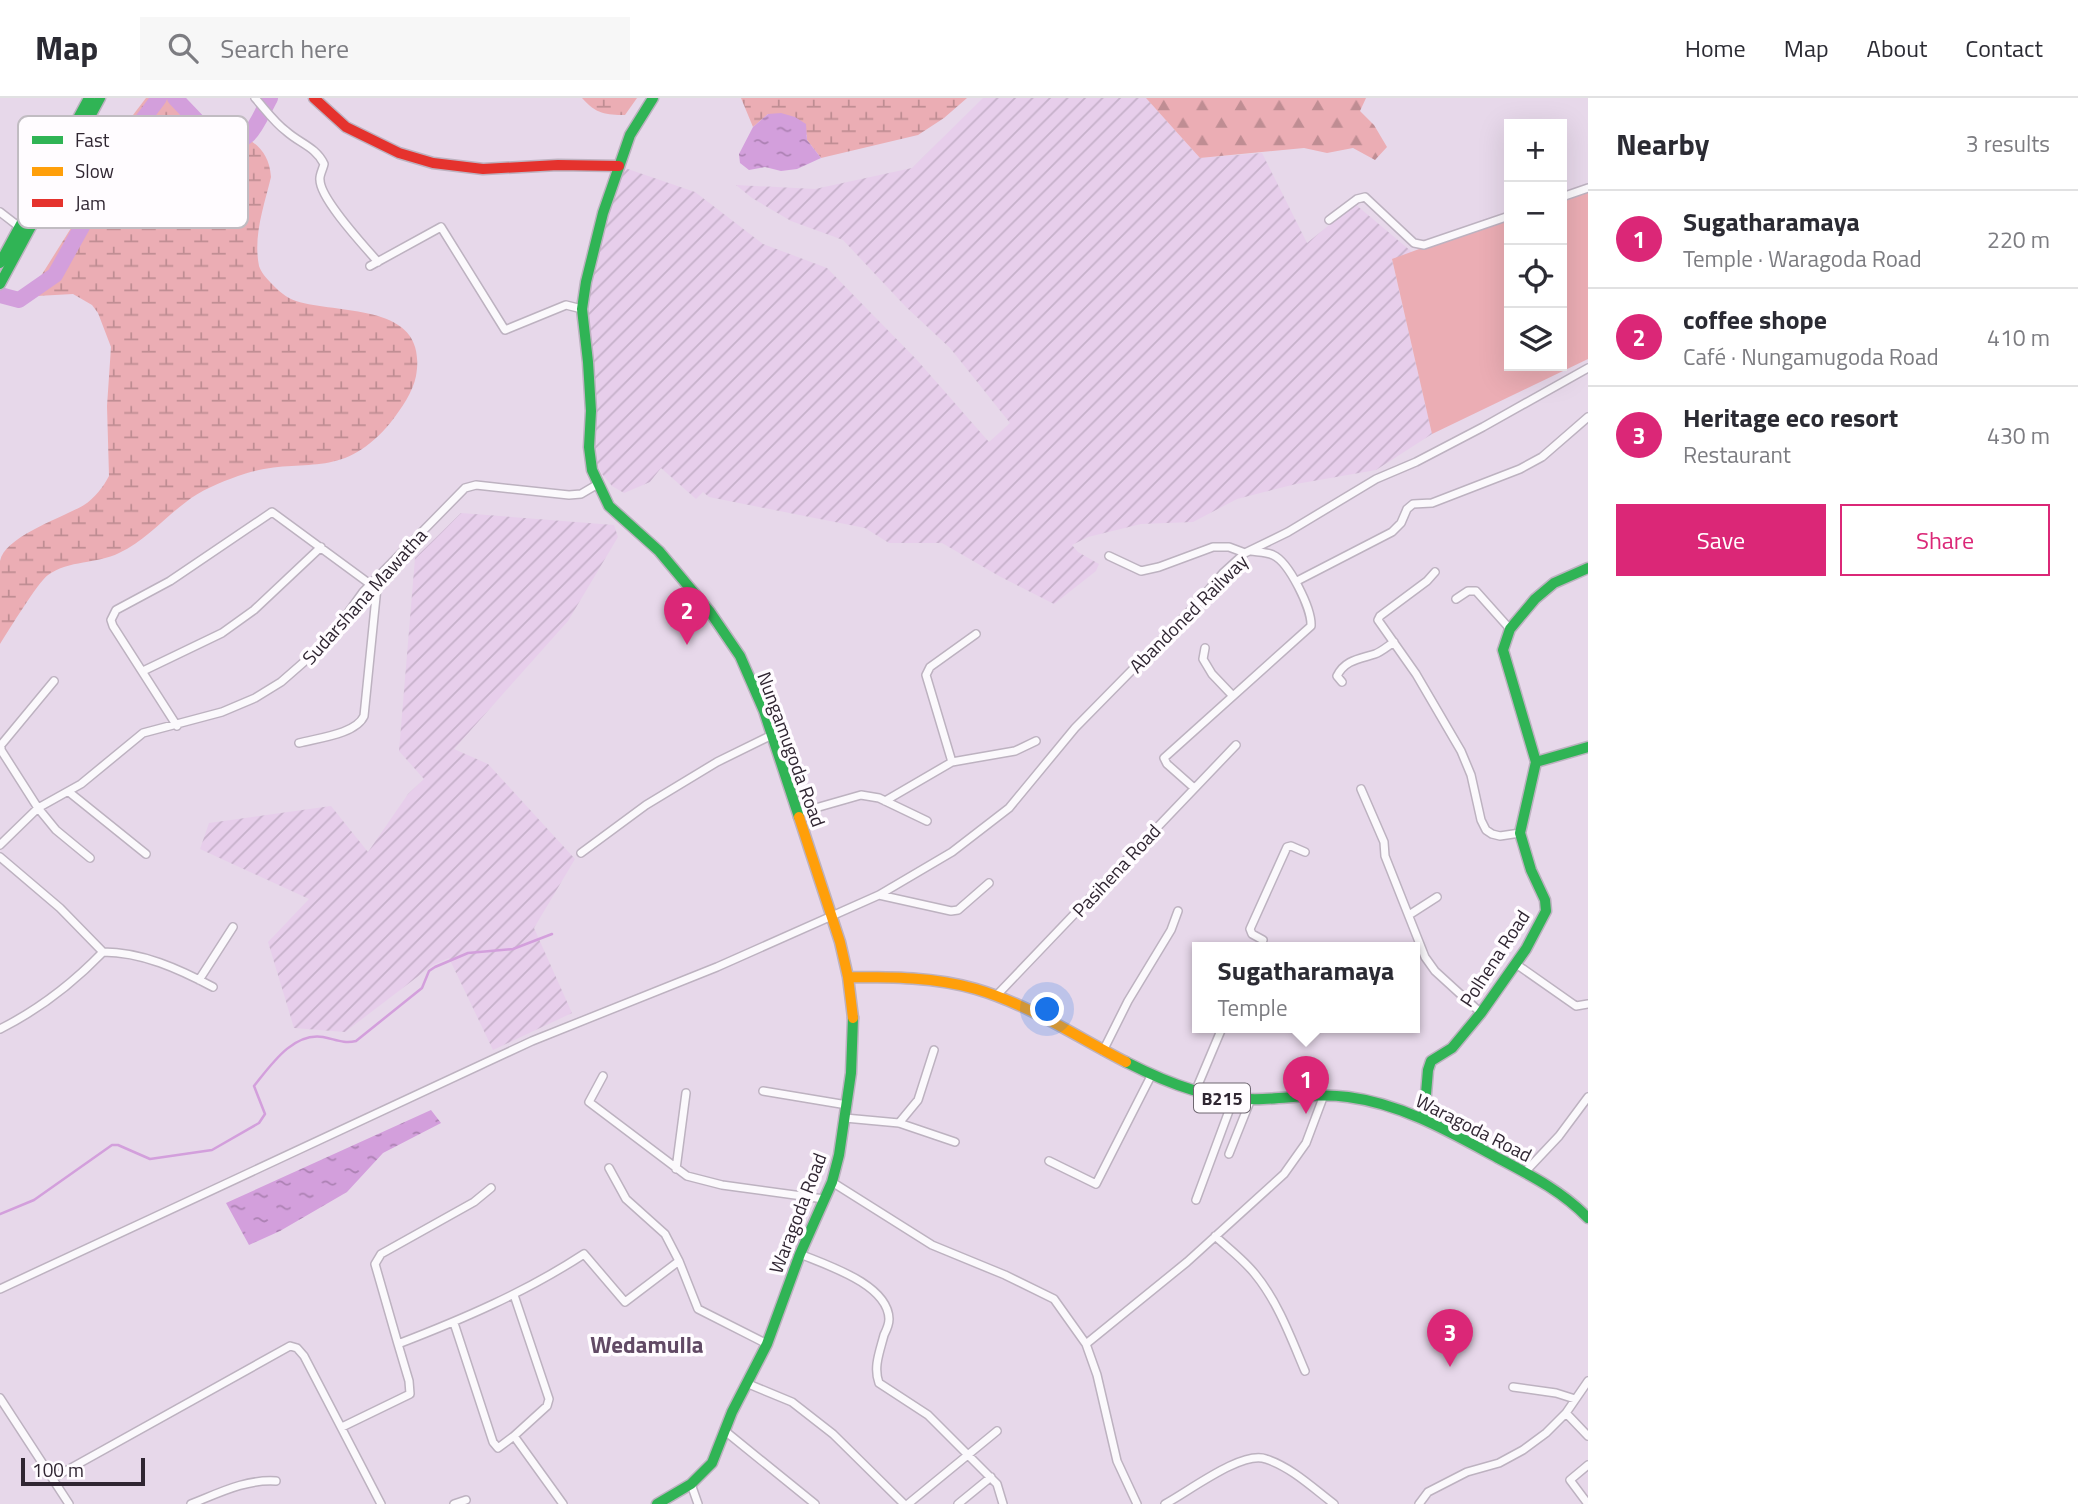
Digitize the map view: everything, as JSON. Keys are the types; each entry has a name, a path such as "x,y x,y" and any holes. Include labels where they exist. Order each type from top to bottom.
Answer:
{"main road":[{"path":"80,116 89,98"},
{"path":"89,116 100,98"},
{"path":"314,98 346,127 399,153 433,163 483,169 558,165 619,166"},
{"name":"Nungamugoda Road","path":"653,98 630,135 603,213 586,282 582,309 589,362 589,447 592,470 609,506 659,551 710,612 740,656 772,735 831,914 848,977"},
{"path":"0,263 23,229"},
{"path":"1,282 23,229"},
{"path":"1510,629 1535,599 1554,583 1588,568"},
{"name":"Polhena Road","path":"1424,1118 1427,1070 1432,1060 1452,1048 1481,1013 1516,964 1546,911 1545,900 1531,870 1520,833 1536,762 1503,650 1510,629"},
{"path":"1536,762 1588,747"},
{"name":"Waragoda Road","path":"657,1504 691,1484 712,1463 746,1383 767,1345 800,1254 832,1182 851,1073 853,1016 848,977 892,976 936,981 996,996 1151,1076 1195,1092 1233,1100 1324,1094 1369,1100 1424,1118 1552,1186 1588,1219"}],"street":[{"path":"255,98 286,132 311,148 321,159 324,164 321,187 374,264 441,227 505,330 566,305 582,309"},
{"path":"1567,195 1588,188"},
{"path":"1329,220 1365,197 1419,246 1504,218"},
{"path":"0,212 18,225"},
{"name":"Abandoned Railway","path":"0,1289 532,1041 717,967 831,914 879,895 951,852 1009,808 1075,728 1196,605 1223,573 1248,552 1288,532 1376,479 1416,462 1483,427 1588,368"},
{"path":"1297,581 1392,533 1413,504 1433,503 1520,470 1542,457 1588,418"},
{"name":"Sudarshana Mawatha","path":"0,845 38,808 69,792 143,733 222,712 281,682 328,641 370,584 465,488 476,485 569,495 581,494 598,484"},
{"path":"177,726 113,626 111,620 117,610 170,581 272,512 370,584"},
{"path":"143,671 222,633 254,610 321,547"},
{"path":"1109,556 1141,571 1158,568 1213,547 1275,555 1297,581 1311,619 1311,626 1164,758 1167,764 1194,788"},
{"path":"1435,572 1378,618 1416,674 1461,751 1471,775 1481,820 1486,830 1500,836 1520,833"},
{"path":"299,743 353,728 362,722 379,577"},
{"path":"1456,598 1468,591 1476,591 1510,629"},
{"path":"953,762 926,675 930,667 976,634"},
{"path":"1342,682 1337,676 1341,669 1356,658 1377,654 1394,642"},
{"path":"1205,649 1203,659 1212,674 1232,695"},
{"path":"54,681 1,746 3,755 38,808 56,830 90,858"},
{"path":"581,853 646,805 717,762 772,735"},
{"path":"885,801 953,762 1015,751 1036,741"},
{"name":"Pasihena Road","path":"996,996 1236,745"},
{"path":"1361,789 1384,842 1385,856 1419,942"},
{"path":"69,792 146,854"},
{"path":"798,813 862,795 885,801 927,821"},
{"path":"1262,942 1250,929 1287,847 1305,852"},
{"path":"0,857 60,908 103,953"},
{"path":"879,895 951,911 958,910 989,883"},
{"path":"1409,915 1437,897"},
{"path":"1104,1051 1128,1001 1171,930 1178,911"},
{"path":"199,980 233,927"},
{"path":"1420,944 1435,971 1481,1013"},
{"path":"0,1029 49,1001 103,953 114,952 157,961 213,987"},
{"path":"1516,964 1576,1006 1588,1004"},
{"path":"1195,1092 1220,1033"},
{"path":"899,1123 918,1100 934,1050"},
{"path":"603,1076 589,1102 687,1176 722,1185 824,1199"},
{"path":"1049,1161 1096,1184 1151,1076"},
{"path":"763,1091 847,1105"},
{"path":"676,1169 686,1093"},
{"path":"1086,1344 1125,1315 1284,1174 1306,1143 1324,1094"},
{"path":"1525,1172 1559,1136 1588,1097"},
{"path":"1229,1154 1251,1099"},
{"path":"1196,1200 1233,1100"},
{"path":"845,1118 899,1123 956,1142"},
{"path":"609,1168 626,1199 665,1234 698,1309 767,1345"},
{"path":"832,1182 932,1245 1005,1275 1054,1299 1086,1344 1097,1375 1117,1461 1137,1504"},
{"path":"342,1427 410,1394 409,1381 375,1264 381,1254 474,1202 491,1188"},
{"path":"1216,1236 1254,1272 1265,1288 1284,1322 1305,1371"},
{"path":"398,1344 454,1323 542,1281 584,1254 625,1302 679,1261"},
{"path":"800,1254 847,1274 873,1289 883,1301 889,1319 877,1360 879,1383 928,1415 969,1455 997,1484 1003,1504"},
{"path":"454,1323 493,1443 498,1448 547,1406 549,1399 513,1295"},
{"path":"53,1478 290,1346 297,1348 304,1356 381,1504"},
{"path":"1419,1504 1428,1492 1467,1472 1499,1464 1523,1450 1546,1433 1566,1413 1588,1381"},
{"path":"746,1383 792,1402 833,1434 906,1504 997,1431"},
{"path":"1513,1387 1575,1399"},
{"path":"0,1398 69,1504"},
{"path":"1566,1413 1588,1436"},
{"path":"725,1431 814,1504"},
{"path":"514,1436 563,1504"},
{"path":"1165,1504 1248,1458 1265,1458 1298,1476 1334,1504"},
{"path":"1588,1465 1570,1480 1588,1503"},
{"path":"958,1504 990,1477"},
{"path":"191,1504 232,1487 262,1480 276,1481"},
{"path":"691,1484 698,1504"},
{"path":"454,1504 466,1500"}],"shaded area":[{"path":"983,98 1146,98 1200,158 1262,153 1307,243 1355,204 1412,252 1392,260 1432,434 1376,470 1296,484 1237,499 1193,522 1141,524 1088,537 1072,545 1078,552 1099,564 1096,571 1054,604 942,543 889,543 865,528 709,497 703,492 696,499 661,468 650,482 624,493 612,486 602,474 589,447 582,309 619,166 695,192 763,244 827,268 917,360 989,442 1010,423 950,348 906,307 843,240 791,221 752,198 736,185 815,189 912,168"},
{"path":"461,513 614,525 618,537 568,621 454,749 488,764 575,859 534,928 572,1013 493,1050 449,958 433,965 345,1032 294,1028 268,942 309,899 200,849 209,823 331,806 368,852 408,794 424,779 399,751 415,558"}],"green space":[{"path":"146,98 179,98 201,116 133,116"},
{"path":"582,98 637,98 625,115 612,115 592,107"},
{"path":"741,98 967,98 944,118 918,135 821,158 807,140 807,135 768,114 753,127"},
{"path":"1146,98 1366,98 1360,111 1374,125 1387,147 1375,160 1353,148 1327,153 1304,148 1200,158"},
{"path":"248,140 263,152 271,177 258,232 259,266 262,273 280,291 296,301 358,311 396,323 409,335 416,352 416,376 406,400 391,422 354,454 337,461 261,470 225,481 191,498 128,548 110,556 56,570 48,575 0,644 0,561 4,552 24,535 88,502 109,476 107,406 111,347 98,313 92,305 73,294 37,296 34,287 71,228 248,228"},
{"path":"1588,188 1588,359 1567,369 1567,245 1567,195"},
{"path":"1504,218 1504,371 1563,371 1432,434 1392,259"}],"water":[{"path":"781,113 806,124 807,140 821,158 797,169 781,171 765,167 749,170 740,163 739,154 753,127 768,114"},
{"path":"431,1110 441,1123 383,1153 347,1192 280,1231 249,1245 226,1203"}],"waterway":[{"path":"146,116 159,98"},
{"path":"175,98 192,116"},
{"path":"248,135 270,98"},
{"path":"0,295 19,300 55,275 81,228"},
{"path":"0,1214 34,1200 112,1145 150,1159 212,1150 259,1123 265,1114 254,1086 275,1060 292,1045 312,1037 343,1042 356,1041 422,988 429,971 435,967 468,953 513,949 552,934"}],"traffic: fast":[{"path":"79,116 89,98"},
{"path":"90,116 100,98"},
{"path":"653,98 630,135 603,213 586,282 582,309 588,362 591,411 589,447 592,470 609,506 659,551 710,612 740,656 764,711 799,817"},
{"path":"0,263 19,228"},
{"path":"0,284 30,228"},
{"path":"1424,1118 1431,1061 1452,1048 1481,1013 1526,949 1546,911 1545,900 1531,870 1520,833 1536,762 1503,650 1510,629 1535,599 1554,583 1588,568"},
{"path":"1536,762 1588,747"},
{"path":"657,1504 691,1484 712,1463 732,1412 767,1344 800,1254 832,1182 839,1155 851,1073 853,1018"},
{"path":"1126,1062 1193,1090 1227,1097 1263,1099 1337,1096 1388,1106 1445,1130 1524,1172 1558,1192 1588,1218"}],"traffic: slow":[{"path":"799,817 840,942 848,977"},
{"path":"853,1018 848,977 945,982 976,989 1015,1004 1126,1062"}],"traffic: jam":[{"path":"314,98 346,127 399,153 433,163 483,169 558,165 619,166"}],"place":[{"name":"coffee shope","path":"687,645"},
{"name":"Sugatharamaya","path":"1306,1114"},
{"name":"Heritage eco resort","path":"1450,1367"}],"district":[{"name":"Wedamulla","path":"647,1344"}]}
